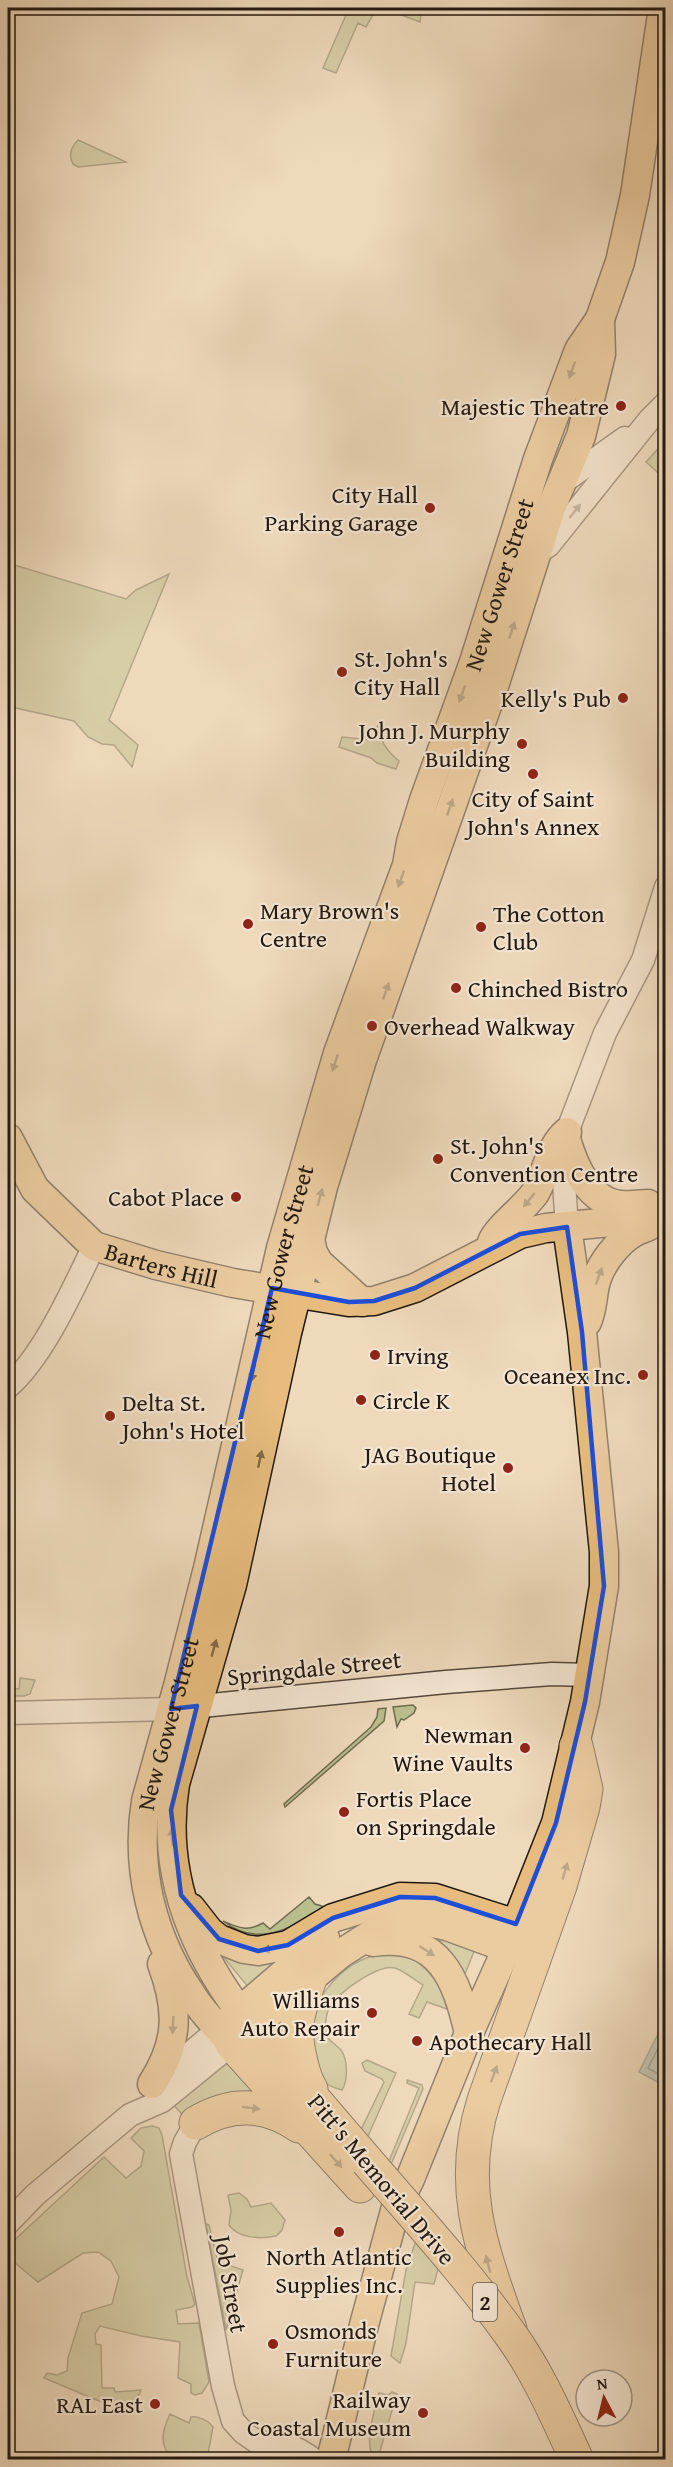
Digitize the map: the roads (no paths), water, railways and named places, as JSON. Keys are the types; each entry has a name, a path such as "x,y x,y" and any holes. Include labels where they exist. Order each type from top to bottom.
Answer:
{"highway":[{"path":"514,2339 491,2276 472,2199 472,2148 523,1933 583,1807 586,1789 576,1746"},
{"path":"196,2123 211,2114 229,2109 253,2107 285,2116 318,2121 295,2037 297,2013 310,1979"},
{"name":"Pitt's Memorial Drive","path":"236,2028 287,2069 318,2121 466,2306 509,2364 532,2404 558,2460"},
{"name":"Pitt's Memorial Drive","path":"318,2121 457,2266 514,2339 550,2403 578,2460"}],"main road":[{"path":"600,319 626,238 663,8"},
{"name":"New Gower Street","path":"284,1291 310,1239 323,1187 362,1060 494,686 536,554 561,484 575,455 601,354 600,319"},
{"name":"New Gower Street","path":"236,2028 190,1994 156,1927 149,1904 145,1876 143,1820 146,1802 232,1585 284,1291 281,1248 334,1064 406,865 424,800 474,662 522,517 538,459 579,350 600,319"},
{"path":"490,1248 495,1234 509,1223 532,1196 541,1182 557,1141 566,1136 578,1171 600,1197 617,1205 663,1213"},
{"name":"Barters Hill","path":"8,1138 35,1189 94,1246 211,1278 362,1302 386,1298 415,1288 520,1234 539,1229 663,1213"},
{"path":"582,1332 590,1314 596,1280 603,1266 631,1234 646,1229 663,1213"},
{"path":"567,1227 582,1332 604,1552 604,1586 576,1746"},
{"path":"310,1239 313,1253 319,1263 362,1302"},
{"name":"New Gower Street","path":"184,1707 171,1810 174,1857 181,1895 195,1937 236,2028"},
{"path":"181,1895 209,1931 219,1939 244,1949 258,1950 288,1945 333,1918 400,1897 418,1897 449,1902 523,1933"},
{"path":"236,2028 327,1936 363,1910"},
{"path":"236,2028 310,1979 350,1946 381,1928 429,1922 447,1926 523,1933"},
{"path":"153,2084 167,2061 174,2027 170,1992 158,1952 156,1927"},
{"path":"331,2460 372,2292 396,2207 410,2179 469,2033 523,1933"},
{"path":"350,1946 397,1940 414,1943 428,1950 446,1969 456,1987 469,2033"}],"street":[{"path":"536,554 549,545 650,419 666,403"},
{"path":"522,517 536,501 618,445 632,431 650,419"},
{"path":"567,1227 563,1168 566,1136 605,1034 643,960 666,887"},
{"path":"8,1387 24,1370 43,1342 94,1246"},
{"name":"Springdale Street","path":"8,1713 184,1707 446,1682 552,1674 589,1675"},
{"path":"8,2223 35,2195 130,2115 153,2084 236,2028"},
{"path":"130,2115 162,2101 236,2028"},
{"name":"Job Street","path":"196,2123 185,2142 182,2154 200,2268 228,2406 233,2421 238,2427 260,2444 265,2453 278,2460"},
{"path":"260,2444 277,2441 302,2451 314,2460"}],"water":[{"path":"665,2020 666,2086 639,2072"}],"place":[{"name":"Majestic Theatre","path":"621,406"},
{"name":"City Hall Parking Garage","path":"430,508"},
{"name":"St. John's City Hall","path":"342,672"},
{"name":"Kelly's Pub","path":"623,698"},
{"name":"John J. Murphy Building","path":"522,744"},
{"name":"City of Saint John's Annex","path":"533,774"},
{"name":"Mary Brown's Centre","path":"248,924"},
{"name":"The Cotton Club","path":"481,927"},
{"name":"Chinched Bistro","path":"456,988"},
{"name":"Overhead Walkway","path":"372,1026"},
{"name":"St. John's Convention Centre","path":"438,1159"},
{"name":"Cabot Place","path":"236,1197"},
{"name":"Irving","path":"375,1355"},
{"name":"Oceanex Inc.","path":"643,1375"},
{"name":"Circle K","path":"361,1400"},
{"name":"Delta St. John's Hotel","path":"110,1416"},
{"name":"JAG Boutique Hotel","path":"508,1468"},
{"name":"Newman Wine Vaults","path":"525,1748"},
{"name":"Fortis Place on Springdale","path":"344,1812"},
{"name":"Williams Auto Repair","path":"372,2013"},
{"name":"Apothecary Hall","path":"417,2041"},
{"name":"North Atlantic Supplies Inc.","path":"339,2232"},
{"name":"Osmonds Furniture","path":"273,2344"},
{"name":"RAL East","path":"155,2404"},
{"name":"Railway Coastal Museum","path":"423,2413"}]}
